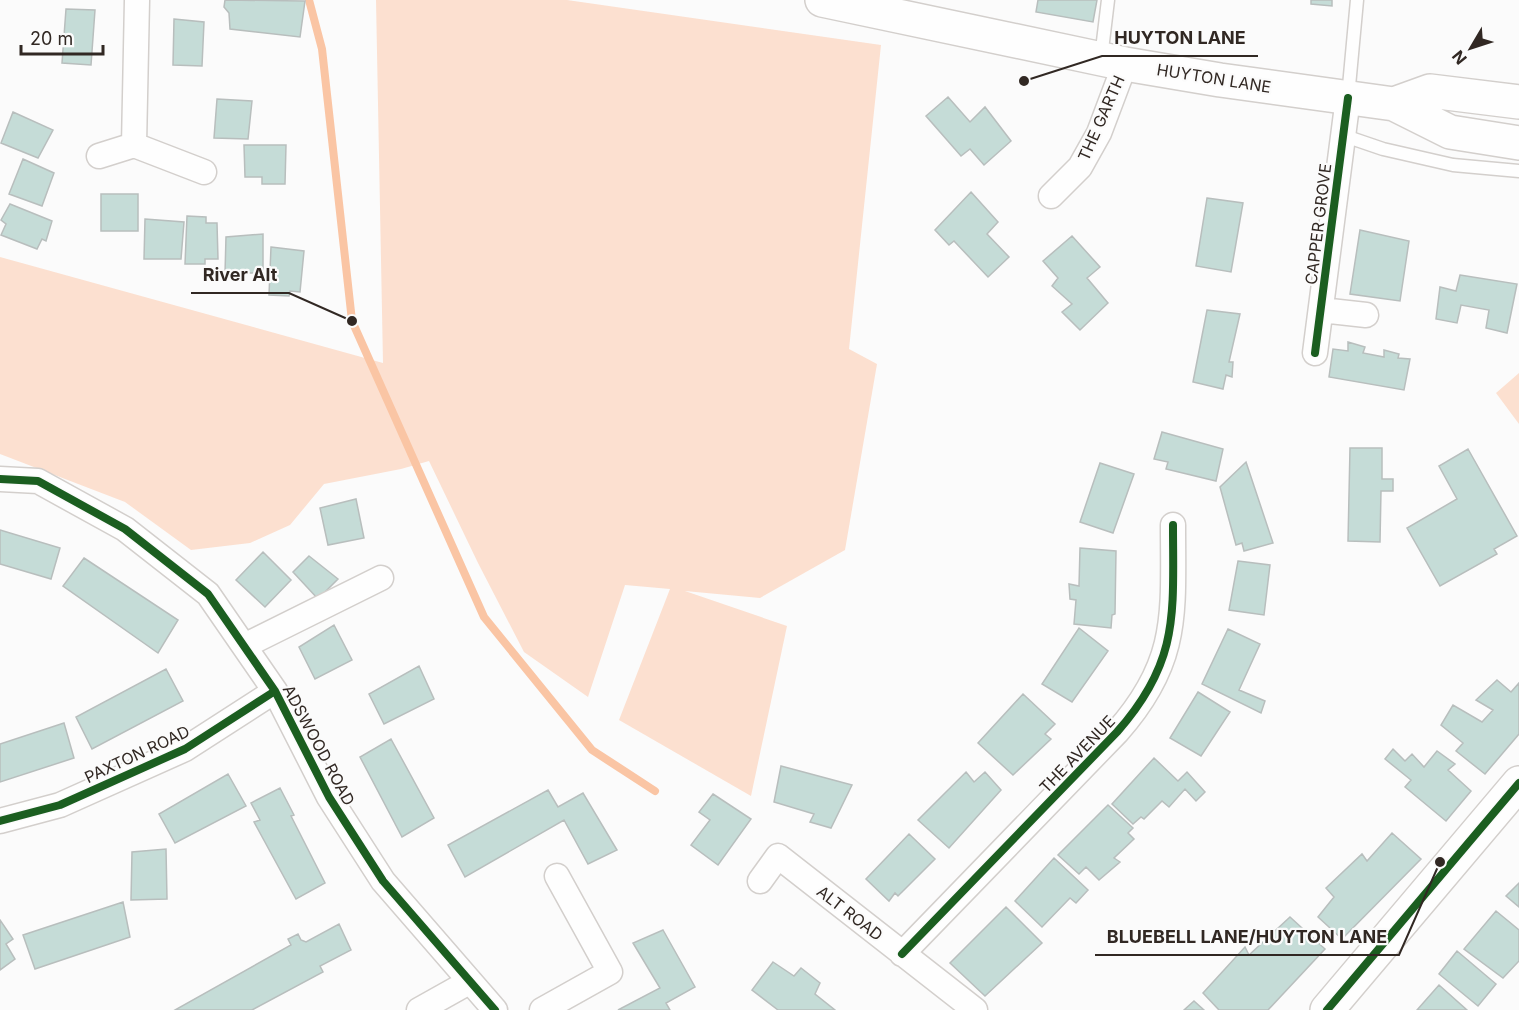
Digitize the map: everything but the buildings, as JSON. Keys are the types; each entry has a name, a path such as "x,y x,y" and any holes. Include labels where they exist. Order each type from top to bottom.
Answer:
{"main road":[{"name":"HUYTON LANE","path":"823,0 1113,62 1220,80 1394,104"},
{"path":"1394,104 1430,91 1519,102"},
{"path":"1394,104 1450,132 1519,143"},
{"path":"1327,1010 1519,783"}],"street":[{"path":"134,145 137,0"},
{"name":"THE GARTH","path":"1051,196 1080,167 1099,133 1113,62"},
{"name":"CAPPER GROVE","path":"1315,353 1348,98"},
{"path":"99,156 134,145 204,172"},
{"name":"CAPPER GROVE","path":"1321,310 1366,315"},
{"name":"ADSWOOD ROAD","path":"0,479 38,481 125,529 208,594 275,691 329,797 383,881 495,1010"},
{"name":"THE AVENUE","path":"902,954 1117,732 1150,690 1164,657 1172,621 1173,525"},
{"path":"244,646 381,578"},
{"name":"PAXTON ROAD","path":"0,821 60,805 185,749 275,691"},
{"name":"ALT ROAD","path":"760,881 778,856 975,1010"},
{"path":"542,1010 610,972 557,876"},
{"path":"419,1010 469,982"}],"lane":[{"path":"1108,0 1113,62"},
{"path":"1348,98 1357,0"},
{"path":"1342,135 1383,149 1453,165 1519,171"}],"shaded area":[{"path":"376,0 567,0 881,45 849,349 877,364 845,550 760,598 685,591 787,626 751,796 619,720 670,589 625,585 588,697 524,652 429,461 401,469 324,484 290,525 250,543 191,550 125,502 0,454 0,257 383,363"},
{"path":"1519,373 1519,424 1496,393"}],"waterway":[{"path":"309,0 322,49 352,321 484,617 592,750 655,791"}],"cycle path":[{"path":"1315,353 1348,98"},
{"path":"0,479 38,481 125,529 208,594 275,691 329,797 383,881 495,1010"},
{"path":"902,954 1117,732 1137,706 1152,682 1169,635 1173,584 1173,525"},
{"path":"0,821 60,805 185,749 275,691"},
{"path":"1327,1010 1519,783"}],"place":[{"name":"HUYTON LANE","path":"1024,81"},
{"name":"River Alt","path":"352,321"},
{"name":"BLUEBELL LANE/HUYTON LANE","path":"1440,862"}]}
